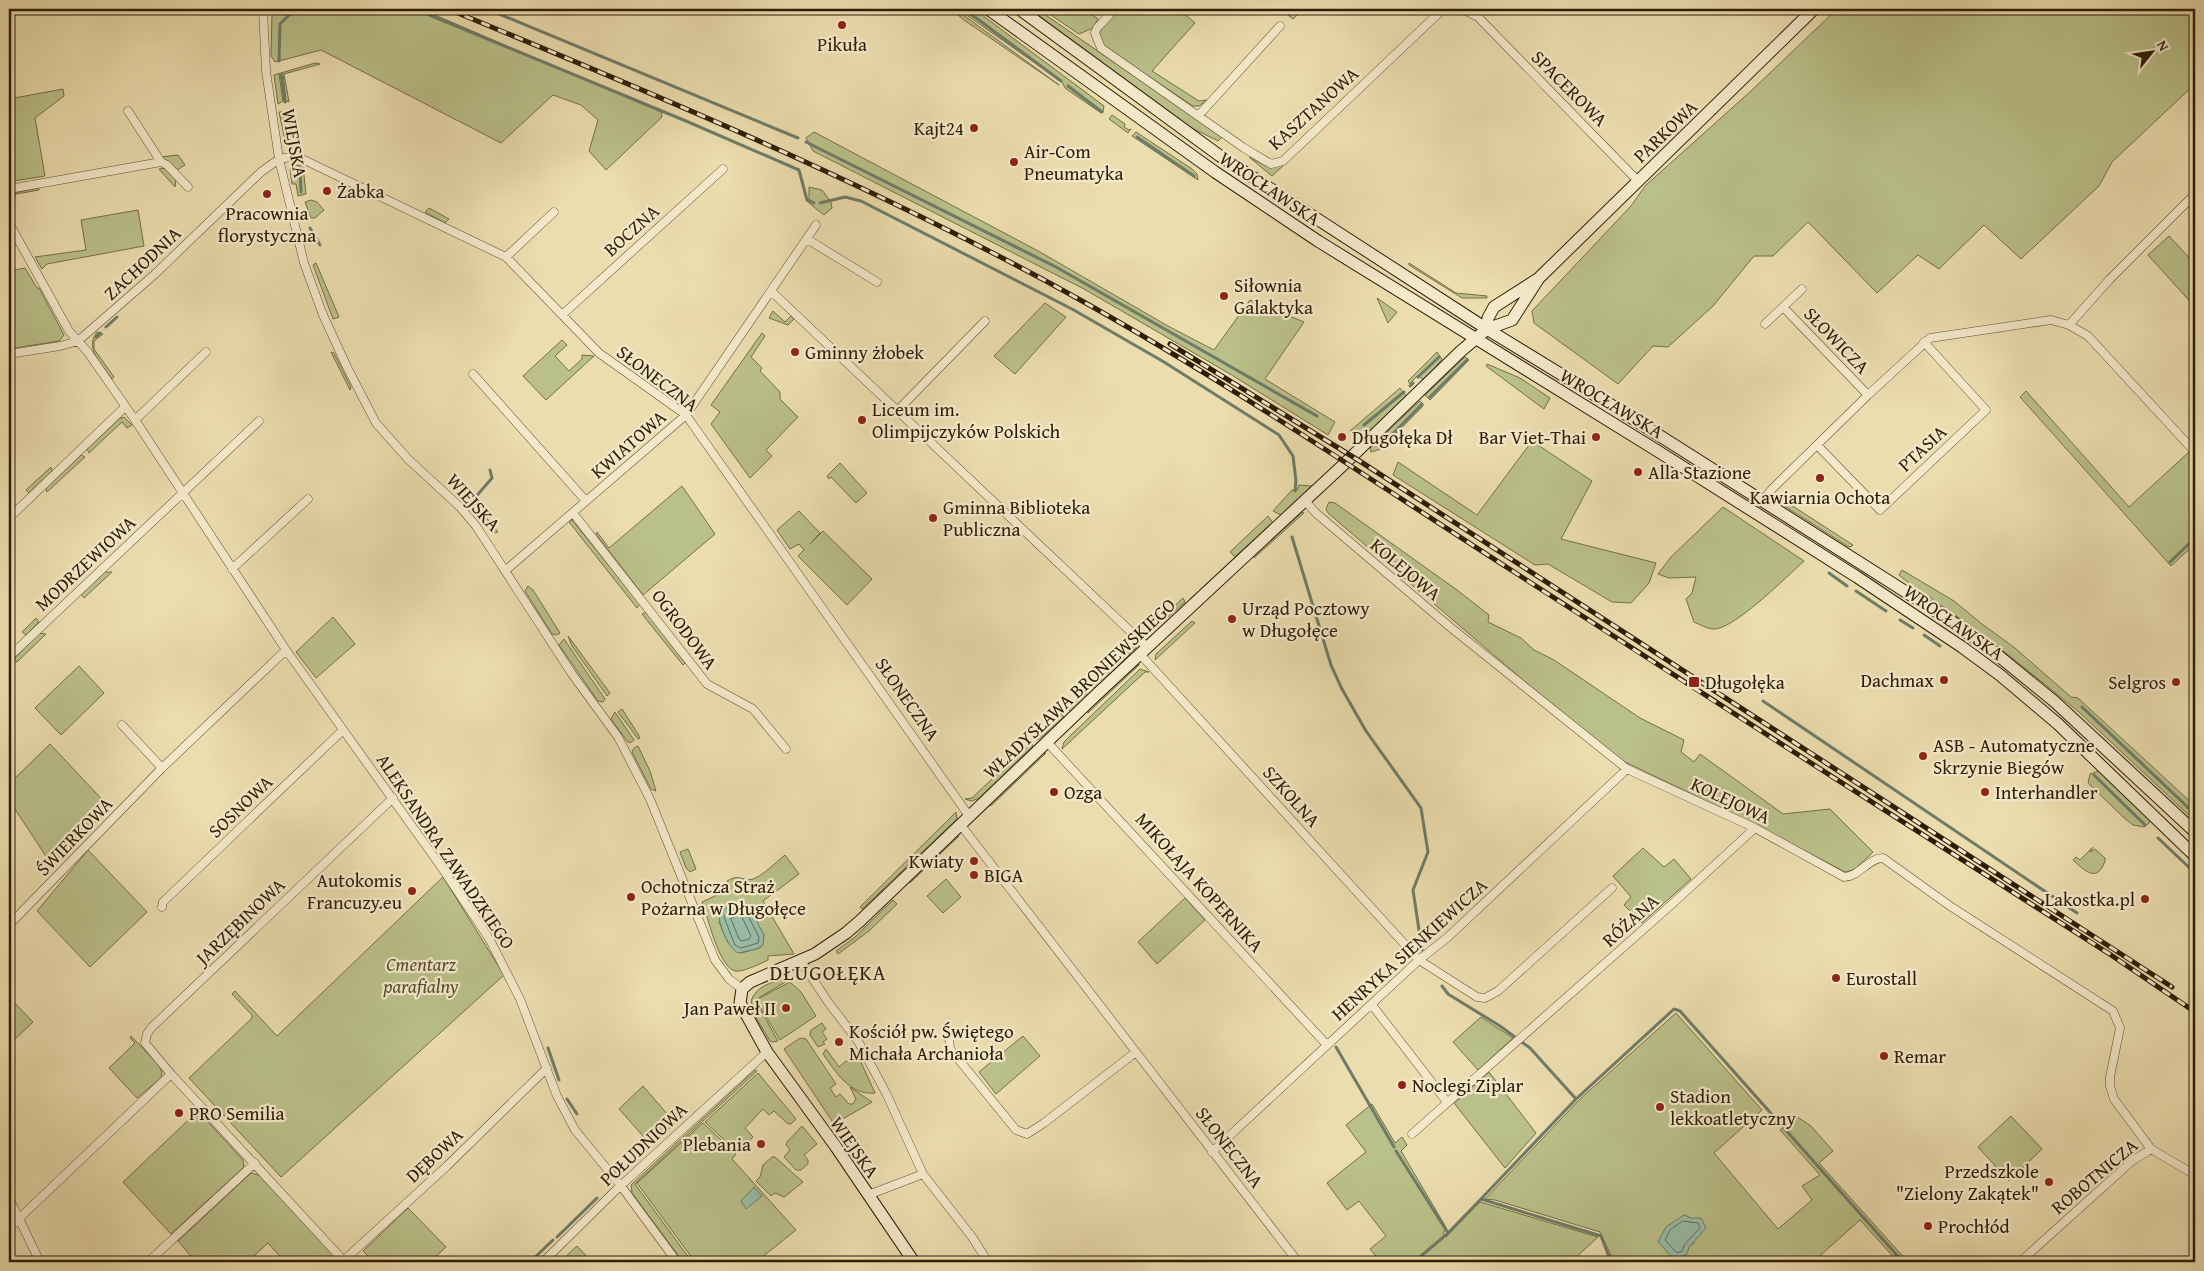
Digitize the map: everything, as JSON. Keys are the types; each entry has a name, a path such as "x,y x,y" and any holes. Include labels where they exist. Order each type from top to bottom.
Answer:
{"main road":[{"name":"WROCŁAWSKA","path":"988,9 1215,172 1318,241 1475,340 1656,450 1857,577 1962,647 2000,675 2061,728 2195,856"},
{"name":"WROCŁAWSKA","path":"1019,9 1220,156 1486,330 1899,587 1995,652 2055,702 2195,832"},
{"name":"PARKOWA","path":"1486,330 1488,318 1494,307 1539,278 1814,9"},
{"name":"PARKOWA","path":"1475,340 1486,330 1512,320 1539,278"},
{"name":"WŁADYSŁAWA BRONIEWSKIEGO","path":"742,989 753,980 801,960 846,933 1143,650 1305,501 1475,340"},
{"path":"742,989 740,998 743,1010 767,1052"},
{"name":"WIEJSKA","path":"767,1052 914,1262"}],"street":[{"name":"WIEJSKA","path":"263,9 266,71 279,159 294,226 310,283 329,330 364,402 376,422 394,444 460,507 476,526 572,674 618,737 650,799 715,960 729,979 742,989"},
{"name":"KASZTANOWA","path":"1115,9 1097,28 1096,39 1100,48 1244,148 1271,164 1277,164 1285,159 1441,11 1448,9"},
{"name":"SPACEROWA","path":"1462,9 1478,17 1638,181"},
{"path":"1199,115 1280,26"},
{"path":"128,111 161,162 167,165 188,188"},
{"name":"SŁONECZNA","path":"279,159 296,156 506,257 599,353 686,416 969,816"},
{"name":"ZACHODNIA","path":"9,354 60,346 78,341 155,274 261,172 279,159"},
{"path":"9,189 161,162"},
{"name":"BOCZNA","path":"562,315 722,169"},
{"path":"2069,325 2110,279 2195,194"},
{"path":"506,257 554,212"},
{"name":"ALEKSANDRA ZAWADZKIEGO","path":"9,223 69,331 135,420 286,650 393,798 490,940 520,999 557,1096 575,1130 621,1186 677,1262"},
{"name":"KWIATOWA","path":"506,570 686,416 816,225"},
{"path":"807,239 876,282"},
{"name":"SŁOWICZA","path":"1766,324 1802,289"},
{"name":"SZKOLNA","path":"771,291 1143,650 1419,960 1477,997 1491,997 1612,888"},
{"name":"SŁOWICZA","path":"1783,307 1868,395"},
{"path":"1763,501 1817,445 1924,342 1936,336 2051,320 2069,325 2088,336 2195,452"},
{"path":"897,411 985,321"},
{"name":"PTASIA","path":"1817,445 1880,510 1986,410 1924,342"},
{"path":"135,420 206,352"},
{"path":"473,374 586,501"},
{"path":"9,518 125,407"},
{"path":"184,492 258,421"},
{"name":"MODRZEWIOWA","path":"9,657 184,492"},
{"path":"232,569 308,499"},
{"name":"KOLEJOWA","path":"1305,501 1317,514 1450,627 1627,769 1755,828 1844,877 1850,877 1877,858 1883,858 1950,906 2113,1011 2120,1028 2110,1077 2110,1086 2114,1099 2151,1149"},
{"name":"OGRODOWA","path":"573,513 706,684 753,709 786,749"},
{"name":"ŚWIERKOWA","path":"9,925 162,768 286,650"},
{"path":"122,725 162,768"},
{"name":"SOSNOWA","path":"162,907 163,902 342,730"},
{"name":"MIKOŁAJA KOPERNIKA","path":"1047,742 1327,1045"},
{"name":"HENRYKA SIENKIEWICZA","path":"1212,1152 1419,960 1448,938 1627,769"},
{"name":"JARZĘBINOWA","path":"343,1262 255,1163 171,1074 145,1043 151,1028 393,798"},
{"name":"SŁONECZNA","path":"960,824 1298,1262"},
{"name":"RÓŻANA","path":"1412,1134 1755,828"},
{"path":"801,960 828,1002 858,1041 890,1102 923,1174 972,1237 988,1262"},
{"path":"1372,1005 1447,1102"},
{"path":"949,1038 950,1049 1016,1130 1026,1134 1038,1128 1136,1052"},
{"name":"POŁUDNIOWA","path":"543,1262 621,1186 767,1052"},
{"name":"DĘBOWA","path":"343,1262 447,1166 547,1068"},
{"path":"9,1228 171,1074"},
{"name":"ROBOTNICZA","path":"2020,1262 2132,1161 2151,1149 2195,1174"},
{"path":"148,1262 255,1163"},
{"path":"868,1195 923,1174"},
{"path":"9,1198 40,1262"}],"green space":[{"path":"281,9 421,9 661,112 662,117 606,170 589,151 598,120 581,105 553,95 501,143 321,50 275,62 271,56 272,14"},
{"path":"951,9 955,9 1059,85 964,20"},
{"path":"958,9 974,9 1104,106 1103,112 1101,113 1065,88 1062,82"},
{"path":"1030,9 1037,9 1222,137 1218,141 1192,128"},
{"path":"1042,9 1084,9 1098,19 1093,28 1079,34"},
{"path":"1120,9 1179,9 1195,23 1152,71 1199,101 1207,100 1199,106 1193,106 1105,47 1101,41 1100,30"},
{"path":"1280,9 1303,9 1293,19"},
{"path":"1837,9 2195,9 2195,84 2112,162 2099,186 2021,259 1984,225 1939,269 1918,255 1877,293 1808,222 1773,256 1754,256 1713,306 1668,347 1653,346 1618,384 1534,323 1532,311 1631,206 1645,186 1751,91"},
{"path":"315,63 320,64 284,74 289,102 286,101 283,74 279,74 283,101 278,104 274,75"},
{"path":"63,89 64,96 35,118 45,176 14,181 9,152 9,99"},
{"path":"291,109 298,140 295,145 284,136 279,112 286,112 293,139 296,138 289,111"},
{"path":"1112,115 1125,124 1124,127 1129,130 1131,129 1128,133 1109,119"},
{"path":"814,132 1040,252 1168,326 1214,350 1250,300 1304,322 1265,379 1335,422 1328,435 1230,374 1084,289 813,151 806,138"},
{"path":"1136,132 1192,169 1197,174 1198,180 1132,136"},
{"path":"178,155 185,165 177,170 161,157"},
{"path":"1249,157 1270,168 1285,164 1272,176"},
{"path":"295,165 303,166 306,194 298,196 296,184 292,184 290,169"},
{"path":"165,168 176,179 175,187 159,169"},
{"path":"809,187 822,190 831,202 832,208 824,215 809,203"},
{"path":"39,188 39,190 16,194 9,209 9,194"},
{"path":"311,200 317,202 324,210 315,218 311,218 305,202"},
{"path":"429,208 449,219 445,223 425,212"},
{"path":"138,210 144,246 47,264 42,269 35,257 86,250 81,220"},
{"path":"2169,236 2195,264 2195,307 2148,255"},
{"path":"316,263 339,317 333,319 313,265"},
{"path":"1409,263 1456,293 1487,296 1487,298 1462,298 1409,265"},
{"path":"25,268 37,288 39,288 64,335 59,341 9,349 9,271"},
{"path":"1377,298 1397,312 1388,323"},
{"path":"1045,303 1066,317 1015,374 994,356"},
{"path":"773,311 785,322 791,316 794,319 788,325 769,318"},
{"path":"97,332 103,334 94,341 94,349 114,377 112,379 93,351 92,345"},
{"path":"762,333 765,336 751,357 762,368 760,371 780,392 780,399 798,417 766,450 772,456 750,478 711,424 720,412 711,405"},
{"path":"562,340 567,345 555,356 569,371 582,359 582,355 594,356 546,400 523,376"},
{"path":"331,352 334,353 351,387 350,390"},
{"path":"1437,352 1442,359 1425,380 1417,376 1410,384 1408,381"},
{"path":"1465,357 1469,360 1430,400 1425,395"},
{"path":"1487,364 1520,378 1550,398 1544,409 1486,366"},
{"path":"1400,388 1407,397 1363,437 1350,431"},
{"path":"2026,391 2129,507 2189,452 2195,458 2195,544 2171,566 2020,397"},
{"path":"1420,401 1423,406 1381,449 1371,452 1370,448"},
{"path":"124,417 132,425 127,428 122,422 89,453 87,449 119,419"},
{"path":"1532,441 1592,481 1561,539 1656,563 1649,583 1631,603 1612,602 1548,564 1535,565 1393,475 1398,462 1477,515"},
{"path":"81,455 85,457 47,492 46,488"},
{"path":"840,463 867,493 856,503 831,477 829,479 827,476"},
{"path":"51,467 52,471 29,493 26,490"},
{"path":"1299,485 1312,486 1281,515 1273,511 1292,490 1297,490"},
{"path":"682,486 715,534 643,595 596,534 597,532 609,548"},
{"path":"1774,494 1853,545 1849,547 1775,500"},
{"path":"467,499 471,499 498,532 494,533 490,530 468,504"},
{"path":"1329,502 1335,503 1457,590 1489,615 1488,622 1521,638 1534,650 1554,660 1640,718 1684,740 1681,752 1694,762 1700,754 1783,814 1830,809 1873,852 1854,870 1845,872 1754,824 1621,760 1558,710 1328,513 1326,509"},
{"path":"1723,507 1804,561 1745,613 1721,628 1712,629 1694,622 1686,599 1692,593 1696,577 1669,578 1658,574 1671,557"},
{"path":"799,511 820,533 810,544 823,531 872,579 847,605 798,556 804,550 799,544 790,549 777,530"},
{"path":"1302,512 1304,513 1254,558 1254,556"},
{"path":"1268,516 1273,523 1235,557 1230,552"},
{"path":"572,520 640,604 637,608 569,522"},
{"path":"1902,570 1954,601 2015,648 2071,697 2078,698 2195,806 2195,821 2080,713 1982,634 1905,580 1899,575"},
{"path":"105,572 112,572 84,598 81,594"},
{"path":"528,586 533,590 560,633 552,634 525,591"},
{"path":"1183,598 1185,602 1167,618 1165,615"},
{"path":"647,612 685,663 683,665 642,614"},
{"path":"333,617 355,644 316,678 296,652"},
{"path":"36,618 39,622 26,635 22,632"},
{"path":"1192,621 1195,623 1155,660 1156,654"},
{"path":"39,633 46,634 17,662 14,659"},
{"path":"568,636 610,693 607,696 572,646"},
{"path":"564,639 605,699 603,702 598,701 559,645"},
{"path":"1136,643 1136,648 1096,688 1090,686"},
{"path":"1139,665 1088,713 1088,709"},
{"path":"79,666 104,693 61,735 35,708"},
{"path":"1140,669 1149,672 1145,672 1062,749 1064,742"},
{"path":"1086,690 1087,696 1071,711 1066,709"},
{"path":"622,709 640,738 638,739 618,712"},
{"path":"615,712 634,740 630,743 611,719"},
{"path":"1061,714 1064,717 1038,740 1035,738"},
{"path":"1031,742 1033,746 979,798 972,801 965,799 972,798"},
{"path":"50,744 110,808 51,864 9,800 9,784"},
{"path":"638,746 650,771 656,791 651,789 632,752"},
{"path":"1046,753 992,805 986,807 1043,754"},
{"path":"2099,771 2150,819 2149,823 2144,827 2133,825 2088,783 2090,774"},
{"path":"956,812 957,819 862,909 860,907"},
{"path":"959,836 911,882 907,883 956,837"},
{"path":"2093,847 2090,852 2095,849 2105,858 2105,861 2098,872 2090,873 2073,860 2076,857 2080,860"},
{"path":"1643,848 1664,867 1674,859 1691,879 1642,923 1624,905 1631,897 1613,876"},
{"path":"688,849 696,869 690,872 686,868 680,852"},
{"path":"88,850 147,912 90,967 37,911"},
{"path":"785,855 799,874 763,901 794,954 768,956 768,960 746,969 735,971 729,967 719,951 702,902 730,889 727,881 735,878 753,879","holes":["740,903 747,906 764,935 760,948 741,953 728,943 719,922 728,906"]},
{"name":"Cmentarz parafialny","path":"443,877 504,975 281,1177 189,1078 252,1018 252,1015 232,994 235,991 277,1036"},
{"path":"946,879 961,897 943,913 927,896"},
{"path":"1185,898 1205,920 1157,964 1138,942"},
{"path":"893,900 897,904 869,931 838,954 836,951 855,937"},
{"path":"785,978 789,980 755,1000 778,1041 773,1042 770,1041 755,1016 751,1001 760,988"},
{"path":"790,982 801,992 816,1016 780,1040 756,1000"},
{"path":"9,997 33,1022 9,1045"},
{"path":"1676,1013 1762,1110 1714,1153 1778,1229 1812,1200 1802,1186 1820,1175 1780,1130 1796,1116 1811,1126 1833,1151 1819,1163 1908,1262 1898,1262 1860,1220 1813,1262 1614,1262 1600,1232 1495,1200 1485,1199 1580,1099","holes":["1684,1215 1691,1218 1694,1243 1689,1247"]},
{"path":"1481,1017 1513,1038 1478,1070 1453,1042"},
{"path":"822,1023 826,1029 822,1032 827,1039 823,1042 825,1044 818,1047 810,1035 811,1030"},
{"path":"131,1036 159,1065 162,1073 161,1078 137,1098 109,1068 135,1043 130,1038"},
{"path":"1023,1036 1040,1056 996,1094 979,1072"},
{"path":"800,1038 806,1039 836,1084 830,1088 836,1097 840,1094 849,1104 853,1104 856,1099 850,1087 872,1102 834,1124 784,1049"},
{"path":"826,1049 839,1067 846,1061 852,1062 859,1058 875,1093 858,1091 844,1081 823,1054"},
{"path":"755,1070 757,1071 635,1184 692,1262 683,1262 632,1193 631,1185"},
{"path":"1489,1072 1536,1133 1505,1168 1454,1103"},
{"path":"758,1073 796,1119 791,1124 788,1124 774,1111 769,1115 763,1109 745,1128 753,1137 738,1153 705,1122"},
{"path":"643,1086 675,1123 651,1145 619,1109"},
{"path":"1372,1104 1395,1143 1402,1137 1407,1145 1401,1151 1447,1229 1443,1232 1446,1237 1480,1202 1598,1237 1571,1262 1381,1262 1370,1249 1386,1236 1359,1201 1347,1210 1327,1183 1366,1152 1346,1125"},
{"path":"198,1111 243,1160 244,1167 171,1234 123,1182"},
{"path":"2011,1116 2042,1149 2009,1181 1978,1147"},
{"path":"703,1123 736,1154 732,1159 796,1230 756,1262 695,1262 637,1183"},
{"path":"802,1126 817,1144 804,1155 808,1160 808,1164 801,1170 796,1170 784,1157 790,1150 786,1145 787,1142"},
{"path":"772,1157 775,1157 803,1182 784,1197 775,1193 771,1196 756,1181 760,1177 763,1165"},
{"path":"251,1173 262,1176 334,1253 335,1260 332,1262 285,1262 268,1243 247,1262 196,1262 178,1241"},
{"path":"408,1208 446,1247 430,1262 374,1262 363,1251"},
{"path":"577,1246 592,1262 560,1262"}],"water":[{"path":"740,903 747,906 752,912 764,935 763,945 757,949 738,953 725,936 719,914 728,906"},
{"path":"754,1187 762,1196 746,1209 741,1201"},
{"path":"1684,1215 1691,1218 1701,1218 1706,1228 1689,1247 1687,1254 1678,1259 1671,1256 1658,1242 1666,1227"}],"waterway":[{"path":"279,61 280,24 295,9"},
{"path":"415,9 799,170 807,200 814,203"},
{"path":"487,9 798,138"},
{"path":"964,9 1061,81"},
{"path":"281,75 285,102"},
{"path":"1068,86 1102,112"},
{"path":"288,111 294,138"},
{"path":"1137,137 1194,176"},
{"path":"806,142 1056,267 1317,416"},
{"path":"300,168 301,192"},
{"path":"820,203 845,197 861,201 1072,309 1164,362 1279,435 1293,456 1296,481 1295,491"},
{"path":"310,228 320,245"},
{"path":"106,327 117,317"},
{"path":"96,337 100,333"},
{"path":"1418,377 1439,357"},
{"path":"1430,397 1467,360"},
{"path":"1410,386 1413,383"},
{"path":"1364,425 1404,392"},
{"path":"1380,447 1422,404"},
{"path":"473,500 492,478 490,470"},
{"path":"1292,537 1331,665 1342,689 1366,731 1421,808 1428,852 1413,890 1422,950"},
{"path":"2170,562 2195,538"},
{"path":"1829,573 1847,586"},
{"path":"1856,591 1886,611"},
{"path":"1900,620 1913,628"},
{"path":"1924,635 1940,646"},
{"path":"1763,701 2077,913"},
{"path":"2082,707 2195,814"},
{"path":"2094,775 2145,825"},
{"path":"2158,838 2195,873"},
{"path":"1442,986 1448,994 1500,1026 1530,1048 1576,1099 1481,1199 1601,1236 1611,1262"},
{"path":"1576,1099 1674,1009 1680,1011 1903,1262"},
{"path":"1336,1047 1394,1147"},
{"path":"548,1048 559,1080"},
{"path":"567,1099 577,1114"},
{"path":"1396,1151 1448,1233"},
{"path":"557,1237 597,1198"},
{"path":"1414,1262 1447,1234 1481,1199"},
{"path":"530,1262 553,1240"}],"railway":[{"path":"448,9 674,104 824,170 971,242 1104,313 1280,421 2111,955 2195,1012"},
{"path":"1170,344 1358,460 2172,987"}],"place":[{"name":"Pikuła","path":"842,25"},
{"name":"Kajt24","path":"974,128"},
{"name":"Air-Com Pneumatyka","path":"1014,162"},
{"name":"Żabka","path":"327,191"},
{"name":"Pracownia florystyczna","path":"267,194"},
{"name":"Siłownia Galaktyka","path":"1224,296"},
{"name":"Gminny żłobek","path":"795,352"},
{"name":"Liceum im. Olimpijczyków Polskich","path":"862,420"},
{"name":"Długołęka Dł","path":"1342,437"},
{"name":"Bar Viet-Thai","path":"1596,437"},
{"name":"Alla Stazione","path":"1638,472"},
{"name":"Kawiarnia Ochota","path":"1820,478"},
{"name":"Gminna Biblioteka Publiczna","path":"933,518"},
{"name":"Urząd Pocztowy w Długołęce","path":"1232,619"},
{"name":"Dachmax","path":"1944,680"},
{"name":"Długołęka","path":"1694,682"},
{"name":"Selgros","path":"2176,682"},
{"name":"ASB - Automatyczne Skrzynie Biegów","path":"1923,756"},
{"name":"Ozga","path":"1054,792"},
{"name":"Interhandler","path":"1985,792"},
{"name":"Kwiaty","path":"974,861"},
{"name":"BIGA","path":"974,875"},
{"name":"Autokomis Francuzy.eu","path":"412,891"},
{"name":"Ochotnicza Straż Pożarna w Długołęce","path":"631,897"},
{"name":"Lakostka.pl","path":"2145,899"},
{"name":"Eurostall","path":"1836,978"},
{"name":"Jan Paweł II","path":"786,1008"},
{"name":"Kościół pw. Świętego Michała Archanioła","path":"839,1042"},
{"name":"Remar","path":"1884,1056"},
{"name":"Noclegi Ziplar","path":"1402,1085"},
{"name":"Stadion lekkoatletyczny","path":"1660,1107"},
{"name":"PRO Semilia","path":"179,1113"},
{"name":"Plebania","path":"761,1144"},
{"name":"Przedszkole \"Zielony Zakątek\"","path":"2049,1182"},
{"name":"Prochłód","path":"1928,1226"}],"district":[{"name":"DŁUGOŁĘKA","path":"828,972"}]}
